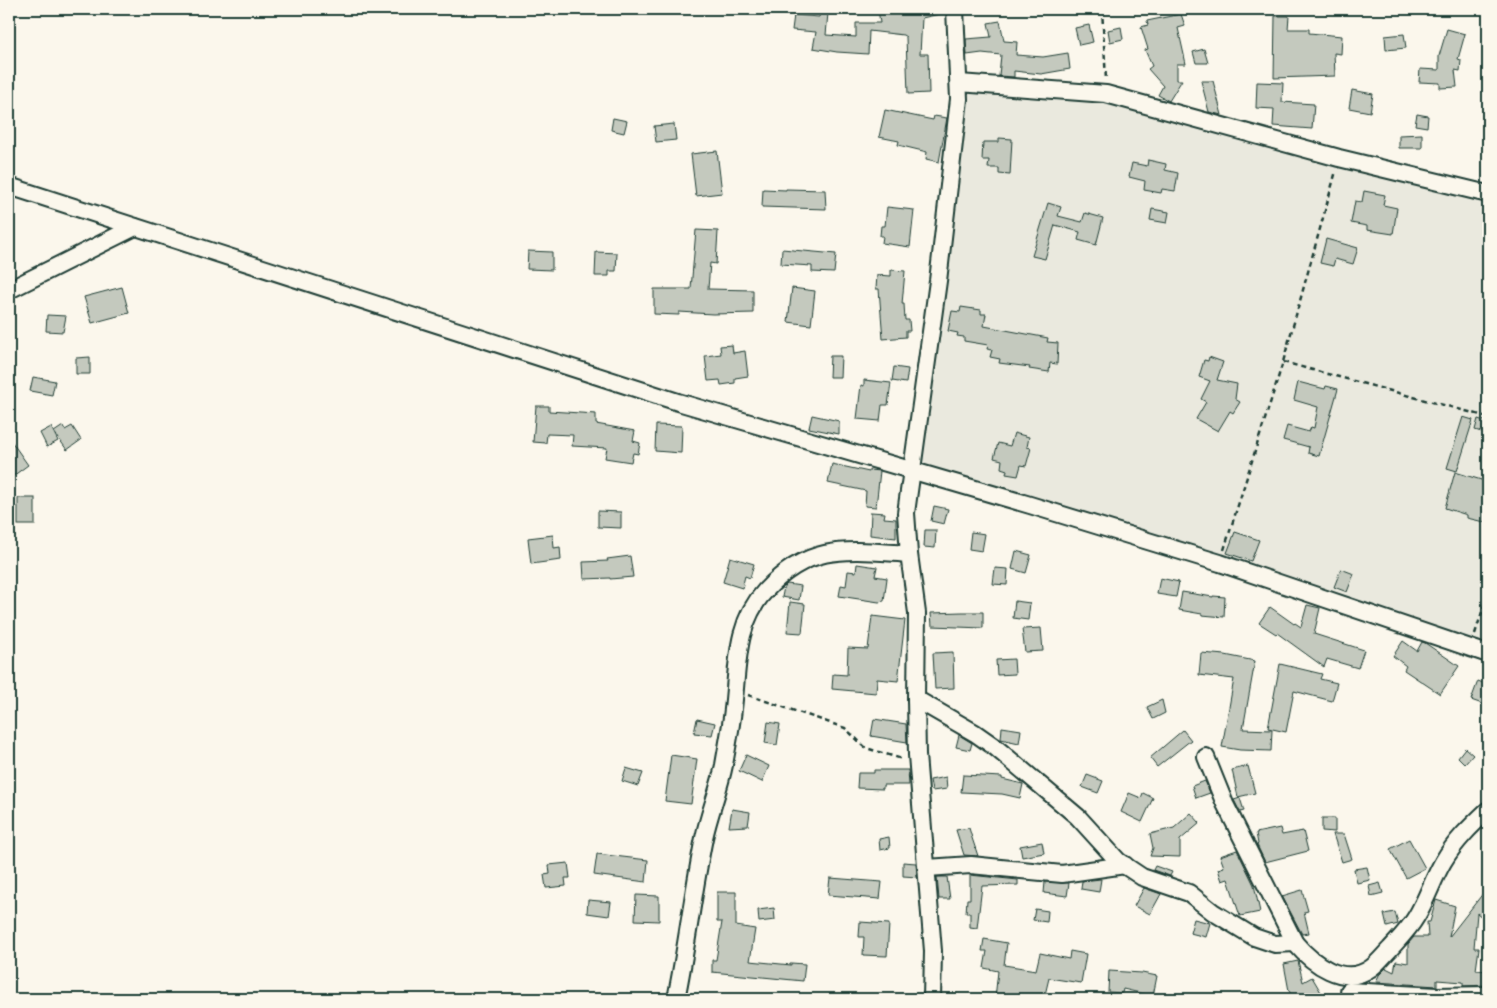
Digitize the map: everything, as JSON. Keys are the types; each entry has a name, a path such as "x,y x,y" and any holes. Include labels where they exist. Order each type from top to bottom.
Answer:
{"street":[{"path":"932,999 933,951 918,772 916,699 917,613 909,554 906,513 938,281 959,98 955,9"},
{"path":"959,83 1106,94 1339,158 1488,194"},
{"path":"9,186 678,402 1220,563 1488,654"},
{"path":"9,290 135,227"},
{"path":"676,999 694,887 723,767 742,632 751,610 782,575 810,558 836,551 909,554"},
{"path":"916,699 995,746 1078,817 1110,853 1125,865 1151,881 1166,884 1172,888 1189,893 1213,912 1254,937 1275,944 1294,943"},
{"path":"1206,757 1225,804 1294,943 1304,954 1330,971 1342,974 1359,974 1371,968 1406,932 1417,916 1444,861 1462,836 1488,810"},
{"path":"927,868 971,865 1062,874 1125,865"},
{"path":"1346,995 1359,974"},
{"path":"1346,995 1488,995"}],"path":[{"path":"1102,9 1106,94"},
{"path":"1220,563 1283,362 1339,158"},
{"path":"1283,362 1488,417"},
{"path":"1471,648 1488,593"},
{"path":"735,690 845,728 866,748 906,760 918,772"}],"shaded area":[{"path":"963,78 1112,98 1488,199 1488,656 919,469"}],"building":[{"path":"878,9 943,9 944,13 922,18 920,54 928,54 929,93 908,94 906,37 903,35 869,31 868,54 813,48 816,32 792,30 794,15 819,17 820,12 828,13 826,35 856,37 856,23 880,23"},
{"path":"1181,14 1185,26 1178,28 1186,64 1177,64 1177,80 1182,80 1169,101 1158,95 1163,86 1148,69 1152,66 1145,50 1148,49 1141,27 1148,25 1147,21"},
{"path":"1275,16 1289,16 1288,29 1309,29 1309,33 1342,36 1341,54 1334,53 1335,76 1274,78"},
{"path":"1000,21 1004,41 1017,42 1016,55 1043,57 1068,53 1070,69 1041,74 1014,71 1014,77 999,76 1001,55 982,53 967,55 966,39 991,37 988,23"},
{"path":"1089,25 1093,42 1079,45 1075,28"},
{"path":"1121,27 1123,39 1110,42 1108,30"},
{"path":"1447,29 1465,34 1458,59 1461,60 1460,71 1455,70 1457,87 1440,88 1440,83 1419,82 1420,69 1439,70 1439,56"},
{"path":"1404,34 1406,48 1386,50 1385,36"},
{"path":"1204,49 1208,63 1196,63 1193,52"},
{"path":"1201,81 1213,81 1222,115 1209,112"},
{"path":"1257,82 1283,83 1282,102 1314,104 1312,129 1273,126 1274,109 1256,108"},
{"path":"1352,90 1373,94 1370,112 1349,108"},
{"path":"885,110 933,120 934,116 947,118 939,162 926,159 927,152 898,145 899,141 879,137"},
{"path":"1417,114 1428,116 1427,127 1415,125"},
{"path":"613,118 627,121 624,133 611,130"},
{"path":"674,124 676,140 656,142 654,126"},
{"path":"1422,134 1422,148 1399,148 1399,135"},
{"path":"999,138 1012,139 1010,175 999,174 999,168 988,168 989,160 982,160 983,142 999,142"},
{"path":"717,151 722,193 696,196 691,154"},
{"path":"1148,160 1166,164 1165,170 1178,173 1175,191 1162,189 1161,193 1144,190 1145,181 1129,177 1132,163 1147,166"},
{"path":"763,189 825,190 826,209 762,207"},
{"path":"1364,191 1385,195 1383,205 1397,208 1393,234 1367,230 1367,226 1351,223 1355,201 1362,202"},
{"path":"1048,203 1061,207 1058,216 1082,222 1085,213 1103,218 1096,245 1078,240 1080,232 1055,225 1045,259 1032,256"},
{"path":"887,207 914,210 910,247 882,243 883,236 880,236 881,226 885,226"},
{"path":"1152,209 1169,212 1167,223 1150,220"},
{"path":"696,230 718,231 716,264 710,263 708,289 753,290 753,313 713,314 679,312 679,315 654,314 654,289 691,289"},
{"path":"1326,239 1358,248 1353,264 1335,259 1333,266 1320,263"},
{"path":"782,249 836,254 834,273 812,272 812,266 781,264"},
{"path":"528,251 552,252 552,270 527,269"},
{"path":"596,252 617,253 616,271 609,271 609,276 595,276"},
{"path":"891,270 905,271 902,304 904,304 905,320 909,320 910,331 906,331 906,337 883,339 879,289 876,289 877,275 891,276"},
{"path":"122,287 129,313 92,323 84,297"},
{"path":"792,288 815,291 811,325 788,322"},
{"path":"961,307 981,310 981,314 986,314 984,326 1048,338 1047,342 1058,343 1057,364 1050,363 1049,372 1029,369 1030,367 999,363 1000,359 990,357 992,350 987,349 988,345 964,341 964,337 957,336 958,333 948,331 952,311 960,312"},
{"path":"47,315 66,316 63,332 46,331"},
{"path":"732,345 733,353 745,351 748,376 735,378 735,383 721,385 720,380 708,381 705,356 721,354 720,346"},
{"path":"830,356 841,356 840,377 829,377"},
{"path":"90,357 90,374 76,374 76,358"},
{"path":"1209,357 1223,362 1217,380 1237,384 1235,399 1240,402 1233,413 1230,411 1218,431 1196,419 1206,402 1201,399 1210,381 1199,377 1204,360 1208,361"},
{"path":"894,367 908,369 906,383 892,381"},
{"path":"33,377 55,381 52,395 30,391"},
{"path":"864,380 891,383 888,405 882,405 880,421 857,419 861,385 864,386"},
{"path":"1298,382 1325,389 1326,386 1338,389 1319,456 1308,453 1309,447 1283,440 1287,426 1309,432 1311,427 1314,428 1318,407 1294,400"},
{"path":"536,406 549,406 549,411 596,414 596,424 635,431 633,441 640,443 638,454 633,453 631,462 605,458 607,448 572,446 573,435 547,434 546,443 533,442"},
{"path":"812,415 839,421 839,434 809,428"},
{"path":"1463,417 1473,420 1457,471 1447,468"},
{"path":"1478,419 1488,422 1488,434 1475,430"},
{"path":"656,425 682,426 681,453 655,451"},
{"path":"63,426 65,430 72,426 81,440 67,450 54,432"},
{"path":"51,427 58,441 47,447 40,433"},
{"path":"1014,433 1029,437 1027,447 1031,448 1026,466 1021,465 1018,476 1006,474 1007,470 1001,468 1002,460 994,458 998,443 1010,446"},
{"path":"9,438 28,465 9,479"},
{"path":"832,464 869,472 869,470 880,471 876,507 865,506 866,491 828,483"},
{"path":"1455,472 1488,482 1486,488 1488,489 1488,523 1467,518 1467,515 1445,508"},
{"path":"18,498 35,498 35,525 18,525"},
{"path":"934,506 948,509 944,524 931,521"},
{"path":"598,511 621,512 621,528 598,527"},
{"path":"871,512 885,513 884,518 896,519 896,538 870,535"},
{"path":"925,530 936,530 935,548 924,547"},
{"path":"971,532 985,534 982,551 969,549"},
{"path":"1235,532 1259,540 1251,561 1227,553"},
{"path":"553,535 554,548 560,547 561,560 531,564 528,538"},
{"path":"1016,551 1031,555 1026,573 1012,569"},
{"path":"630,556 633,577 584,579 583,562 608,561 607,559"},
{"path":"730,557 754,564 750,578 745,576 742,588 723,582"},
{"path":"857,564 877,567 875,576 887,578 884,601 879,602 839,596 841,585 846,586 848,571 856,572"},
{"path":"995,568 1008,569 1007,585 993,584"},
{"path":"1341,569 1354,574 1347,592 1334,587"},
{"path":"1160,578 1179,582 1176,597 1157,594"},
{"path":"787,584 801,586 799,600 782,597 784,587"},
{"path":"1182,592 1225,597 1224,617 1179,610"},
{"path":"1015,601 1030,603 1028,620 1013,618"},
{"path":"790,602 805,604 802,633 787,632"},
{"path":"1307,605 1320,608 1314,634 1364,650 1358,668 1327,659 1324,667 1277,633 1259,623 1270,607 1301,627"},
{"path":"983,612 983,628 932,626 931,613"},
{"path":"872,616 905,620 898,681 877,679 876,693 832,689 833,674 847,675 848,648 868,649"},
{"path":"1041,628 1043,651 1025,652 1022,629"},
{"path":"1403,641 1417,651 1422,642 1425,643 1459,666 1440,694 1404,670 1406,666 1393,656"},
{"path":"953,652 954,688 935,689 933,653"},
{"path":"1201,653 1225,655 1255,661 1243,729 1272,730 1271,751 1240,750 1222,747 1234,679 1199,675"},
{"path":"1014,659 1015,674 997,675 996,660"},
{"path":"1280,664 1322,674 1320,679 1337,683 1332,701 1294,691 1286,732 1268,728"},
{"path":"1478,681 1488,685 1488,706 1471,700"},
{"path":"1162,700 1165,713 1153,719 1147,707"},
{"path":"697,719 715,723 712,735 694,733"},
{"path":"874,719 906,724 907,742 871,736"},
{"path":"768,722 780,724 777,745 765,743"},
{"path":"1002,727 1021,730 1019,743 1001,739"},
{"path":"1183,730 1191,740 1157,767 1150,758"},
{"path":"959,735 972,743 970,750 956,747"},
{"path":"1465,748 1473,755 1465,764 1458,757"},
{"path":"671,755 697,759 691,804 665,801"},
{"path":"746,755 769,766 762,782 739,771"},
{"path":"1248,766 1255,793 1238,797 1232,770"},
{"path":"626,768 643,773 638,786 622,781"},
{"path":"874,770 908,770 909,785 883,785 883,789 857,788 858,773 874,773"},
{"path":"963,775 1002,777 1002,779 1023,784 1020,798 1002,794 961,792"},
{"path":"1087,775 1103,781 1098,793 1082,787"},
{"path":"946,777 947,789 932,791 930,780"},
{"path":"1205,781 1210,793 1196,798 1192,786"},
{"path":"1129,793 1141,798 1143,793 1153,798 1142,822 1121,812"},
{"path":"1240,798 1244,811 1240,812 1234,800"},
{"path":"732,809 750,812 748,826 729,827"},
{"path":"1191,813 1200,823 1180,840 1180,857 1150,856 1153,848 1150,834 1174,828"},
{"path":"1322,818 1335,818 1335,832 1322,831"},
{"path":"969,828 978,856 964,855 956,830"},
{"path":"1280,828 1282,835 1303,831 1308,851 1265,862 1257,845 1256,833"},
{"path":"1333,834 1344,834 1352,859 1342,862"},
{"path":"889,837 890,848 880,850 879,839"},
{"path":"1409,839 1425,868 1406,878 1390,849"},
{"path":"1042,842 1044,853 1022,857 1020,846"},
{"path":"1237,850 1254,885 1260,912 1240,916 1228,879 1222,881 1218,869 1224,867 1220,856"},
{"path":"597,854 648,860 646,882 594,875"},
{"path":"903,862 916,863 917,877 903,876"},
{"path":"568,863 570,878 565,878 566,886 546,888 544,875 550,874 549,865"},
{"path":"1155,866 1172,872 1170,876 1153,870"},
{"path":"1367,867 1370,880 1357,883 1354,869"},
{"path":"970,875 1018,880 1018,885 982,886 977,928 970,927 970,913 966,913 967,899 970,899"},
{"path":"937,877 947,877 950,899 939,899"},
{"path":"830,878 882,882 880,899 828,895"},
{"path":"1101,879 1099,892 1081,889 1082,881"},
{"path":"1045,882 1069,883 1067,896 1044,893"},
{"path":"1380,883 1383,893 1371,896 1369,886"},
{"path":"1488,887 1488,922 1477,913 1474,948 1479,948 1476,970 1488,971 1487,985 1463,986 1463,982 1437,980 1437,986 1376,982 1379,975 1386,968 1394,972 1396,961 1408,963 1408,944 1414,937 1428,937 1427,922 1430,922 1436,900 1455,906 1449,937"},
{"path":"1144,888 1161,894 1150,914 1134,906"},
{"path":"1302,890 1308,911 1304,912 1309,933 1302,934 1282,896"},
{"path":"717,892 736,892 736,926 755,929 750,961 791,965 791,963 805,964 803,981 712,972 712,960 716,960 722,922 717,922"},
{"path":"636,895 659,896 659,921 635,920"},
{"path":"588,900 611,902 609,916 587,913"},
{"path":"774,908 775,920 759,922 758,910"},
{"path":"1035,909 1048,911 1047,922 1033,920"},
{"path":"1395,912 1398,924 1387,927 1384,914"},
{"path":"1194,919 1210,923 1206,937 1190,933"},
{"path":"860,922 889,924 887,956 863,955 864,937 859,937"},
{"path":"984,939 1007,943 1004,965 1036,970 1040,953 1069,959 1070,951 1086,954 1081,983 1049,978 1044,999 995,998 998,971 984,968 987,951 982,951"},
{"path":"1298,961 1303,982 1312,977 1325,999 1294,999 1289,991 1284,964"},
{"path":"1109,971 1157,976 1153,996 1123,989 1122,993 1108,992"}]}
